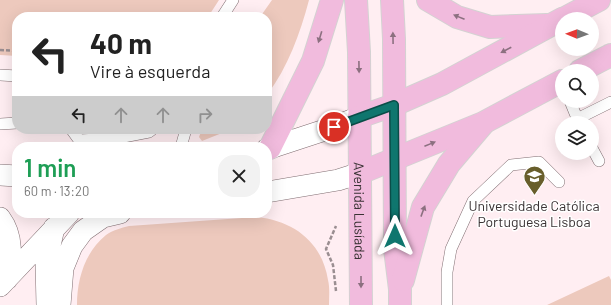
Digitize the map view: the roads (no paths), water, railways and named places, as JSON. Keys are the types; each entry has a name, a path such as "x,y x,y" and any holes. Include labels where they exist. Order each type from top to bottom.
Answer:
{"main road":[{"path":"271,142 313,61 332,0"},
{"name":"Avenida Lusíada","path":"356,0 359,52 361,305"},
{"path":"392,0 394,39 395,249 400,297"},
{"path":"428,0 457,17 490,27 555,21"},
{"path":"576,12 599,0"},
{"path":"359,117 394,105 442,84 555,23"},
{"path":"594,64 611,55"},
{"path":"360,173 483,123 555,85"},
{"path":"400,297 423,207 450,164 483,123"}],"street":[{"path":"272,147 334,127 359,117"},
{"path":"272,191 338,180 360,173"},
{"path":"0,175 12,176"},
{"path":"0,218 4,223 10,243 10,261 3,282"},
{"path":"60,305 62,268 72,246 83,231 100,218"},
{"path":"3,282 62,220"},
{"path":"46,305 46,263 62,220"}],"lane":[{"path":"225,12 233,0"},
{"path":"0,76 12,76"},
{"path":"587,116 611,102"},
{"path":"0,124 12,123"},
{"path":"75,134 81,142"},
{"path":"95,142 139,134"},
{"path":"447,305 447,272 451,249 473,201 511,165 538,162 559,182"}],"place":[{"name":"Universidade Católica Portuguesa Lisboa","path":"534,196"}]}
